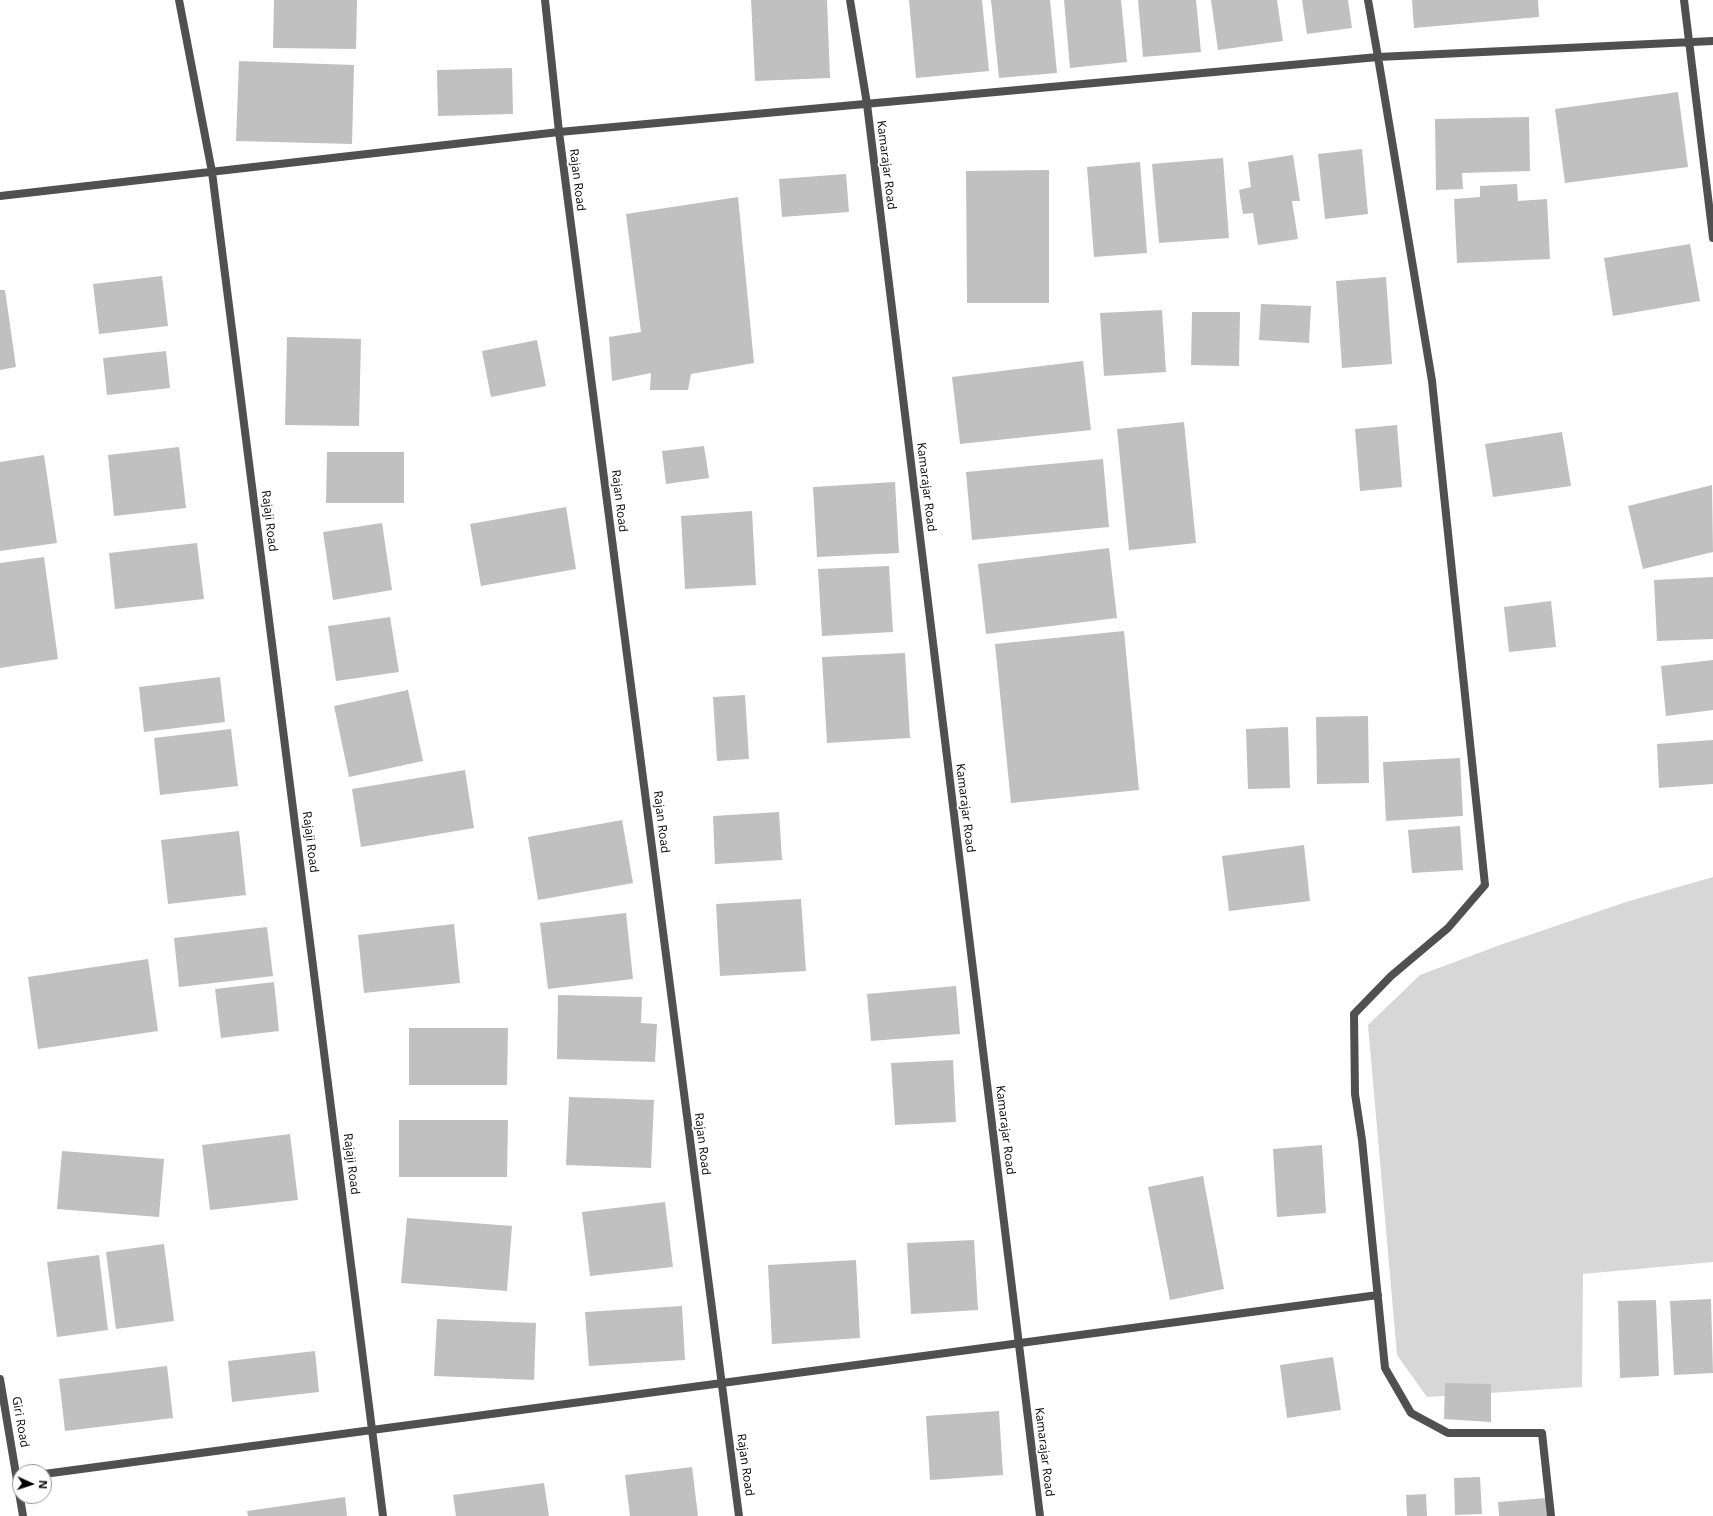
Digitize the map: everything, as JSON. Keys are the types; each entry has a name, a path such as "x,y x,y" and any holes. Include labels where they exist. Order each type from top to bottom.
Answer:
{"street":[{"name":"Rajaji Road","path":"178,0 212,172 383,1516"},
{"name":"Rajan Road","path":"546,0 559,132 739,1516"},
{"name":"Kamarajar Road","path":"850,0 867,104 1040,1516"},
{"path":"1368,0 1432,382 1485,885 1448,928 1391,976 1354,1014 1355,1094 1362,1140 1384,1368 1410,1413 1448,1433 1542,1433 1551,1516"},
{"path":"1684,0 1713,238"},
{"path":"0,196 559,132 1378,57 1713,40"},
{"path":"52,1473 1378,1295"},
{"name":"Giri Road","path":"0,1379 16,1464"},
{"name":"Giri Road","path":"22,1504 23,1516"}],"shaded area":[{"path":"1713,877 1713,1262 1583,1274 1582,1387 1427,1397 1397,1355 1368,1025 1420,975 1500,945 1626,902"}],"building":[{"path":"274,0 357,0 356,49 273,48"},
{"path":"751,0 827,0 830,78 755,81"},
{"path":"909,0 982,0 989,71 916,78"},
{"path":"991,0 1050,0 1057,73 999,78"},
{"path":"1064,0 1121,0 1127,62 1070,68"},
{"path":"1138,0 1196,0 1201,52 1143,57"},
{"path":"1211,0 1277,0 1283,41 1218,50"},
{"path":"1302,0 1348,0 1352,28 1307,34"},
{"path":"1412,0 1538,0 1539,17 1414,28"},
{"path":"239,61 354,65 352,144 236,141"},
{"path":"512,68 513,114 438,116 437,70"},
{"path":"1678,92 1688,167 1565,183 1555,109"},
{"path":"1529,117 1530,171 1462,173 1463,189 1436,190 1435,119"},
{"path":"1362,149 1368,214 1325,219 1318,154"},
{"path":"1293,155 1300,201 1292,201 1298,239 1258,245 1253,213 1243,214 1239,190 1251,187 1248,162"},
{"path":"1223,158 1229,238 1159,243 1152,164"},
{"path":"1140,162 1147,253 1094,257 1087,167"},
{"path":"1049,170 1049,303 967,303 966,171"},
{"path":"846,174 849,212 782,217 779,179"},
{"path":"1517,184 1518,201 1547,199 1550,259 1457,263 1454,199 1480,197 1480,186"},
{"path":"738,197 754,363 691,374 688,390 650,390 651,373 612,381 609,337 641,332 626,214"},
{"path":"1690,244 1700,301 1613,316 1604,258"},
{"path":"162,276 168,326 99,334 93,284"},
{"path":"1386,277 1392,364 1342,368 1336,281"},
{"path":"0,290 5,290 16,367 0,370"},
{"path":"1261,304 1311,306 1309,343 1259,340"},
{"path":"1162,310 1166,372 1104,376 1100,313"},
{"path":"1192,312 1240,312 1239,366 1191,365"},
{"path":"287,337 361,339 359,426 285,425"},
{"path":"537,340 546,386 491,397 482,351"},
{"path":"166,351 170,388 107,395 103,358"},
{"path":"1083,361 1091,430 960,444 952,377"},
{"path":"1184,422 1196,543 1129,550 1117,429"},
{"path":"1397,425 1402,487 1360,491 1355,429"},
{"path":"1562,432 1571,486 1493,497 1485,444"},
{"path":"704,446 709,478 666,484 662,451"},
{"path":"179,447 186,508 114,516 108,455"},
{"path":"327,452 404,452 404,503 326,503"},
{"path":"44,455 57,543 0,551 0,462"},
{"path":"1103,459 1109,527 972,540 966,472"},
{"path":"895,482 899,553 817,557 813,487"},
{"path":"1712,485 1713,552 1643,569 1628,506"},
{"path":"566,507 576,569 481,586 470,524"},
{"path":"752,511 756,585 685,589 681,516"},
{"path":"382,523 392,590 333,600 323,532"},
{"path":"197,543 204,599 115,609 109,553"},
{"path":"1109,548 1117,618 986,634 978,564"},
{"path":"44,557 58,659 0,668 0,563"},
{"path":"889,566 893,632 822,636 818,569"},
{"path":"1713,577 1713,639 1657,641 1654,580"},
{"path":"1551,601 1556,647 1509,652 1504,607"},
{"path":"390,617 399,672 336,681 328,626"},
{"path":"1124,631 1139,790 1011,803 995,644"},
{"path":"905,653 910,738 827,743 822,657"},
{"path":"1713,660 1713,710 1666,716 1661,666"},
{"path":"220,677 225,722 144,732 139,687"},
{"path":"408,690 423,761 349,777 334,706"},
{"path":"745,695 749,759 717,761 713,697"},
{"path":"1368,716 1369,783 1317,784 1316,717"},
{"path":"1288,727 1290,788 1248,789 1246,729"},
{"path":"231,729 238,786 160,795 154,738"},
{"path":"1713,740 1713,784 1659,788 1657,744"},
{"path":"1460,758 1463,816 1386,821 1383,762"},
{"path":"465,770 474,828 361,847 352,789"},
{"path":"779,812 782,860 715,864 713,816"},
{"path":"622,820 633,883 538,900 528,837"},
{"path":"1460,826 1463,870 1412,873 1408,830"},
{"path":"239,831 246,895 168,904 161,840"},
{"path":"1304,845 1310,901 1229,911 1222,856"},
{"path":"801,899 806,971 720,976 716,904"},
{"path":"626,913 633,979 548,989 540,923"},
{"path":"454,924 460,983 364,993 358,935"},
{"path":"267,927 273,976 179,987 174,938"},
{"path":"148,959 158,1031 38,1049 28,977"},
{"path":"274,982 279,1031 221,1038 215,989"},
{"path":"956,986 960,1034 871,1041 867,994"},
{"path":"558,995 642,997 641,1023 657,1024 655,1062 557,1059"},
{"path":"409,1028 508,1028 507,1085 409,1085"},
{"path":"953,1060 956,1122 895,1125 891,1063"},
{"path":"569,1097 654,1100 651,1168 566,1165"},
{"path":"399,1120 508,1120 507,1177 399,1177"},
{"path":"290,1134 298,1200 210,1210 202,1145"},
{"path":"1322,1145 1326,1213 1277,1217 1273,1149"},
{"path":"62,1151 164,1159 159,1217 57,1209"},
{"path":"1203,1176 1224,1289 1170,1300 1148,1187"},
{"path":"665,1202 673,1267 590,1276 582,1212"},
{"path":"407,1218 512,1226 507,1291 401,1283"},
{"path":"974,1240 978,1310 911,1314 907,1243"},
{"path":"164,1244 174,1321 116,1329 106,1252"},
{"path":"99,1255 108,1330 57,1337 47,1262"},
{"path":"856,1260 860,1338 772,1344 768,1265"},
{"path":"1711,1299 1713,1373 1674,1375 1670,1301"},
{"path":"1656,1300 1659,1376 1620,1378 1618,1301"},
{"path":"682,1306 685,1360 589,1366 585,1312"},
{"path":"437,1319 536,1323 534,1380 434,1376"},
{"path":"315,1351 319,1392 232,1402 228,1361"},
{"path":"1333,1357 1341,1410 1287,1418 1280,1365"},
{"path":"167,1366 173,1418 65,1431 59,1379"},
{"path":"1445,1383 1491,1384 1491,1422 1444,1419"},
{"path":"999,1411 1003,1475 930,1480 926,1416"},
{"path":"692,1467 698,1516 630,1516 625,1475"},
{"path":"1480,1477 1482,1514 1455,1515 1454,1478"},
{"path":"544,1483 549,1516 456,1516 453,1495"},
{"path":"1426,1494 1427,1516 1407,1516 1406,1495"},
{"path":"345,1497 347,1516 248,1516 247,1511"},
{"path":"1546,1498 1547,1516 1499,1516 1498,1502"}]}
